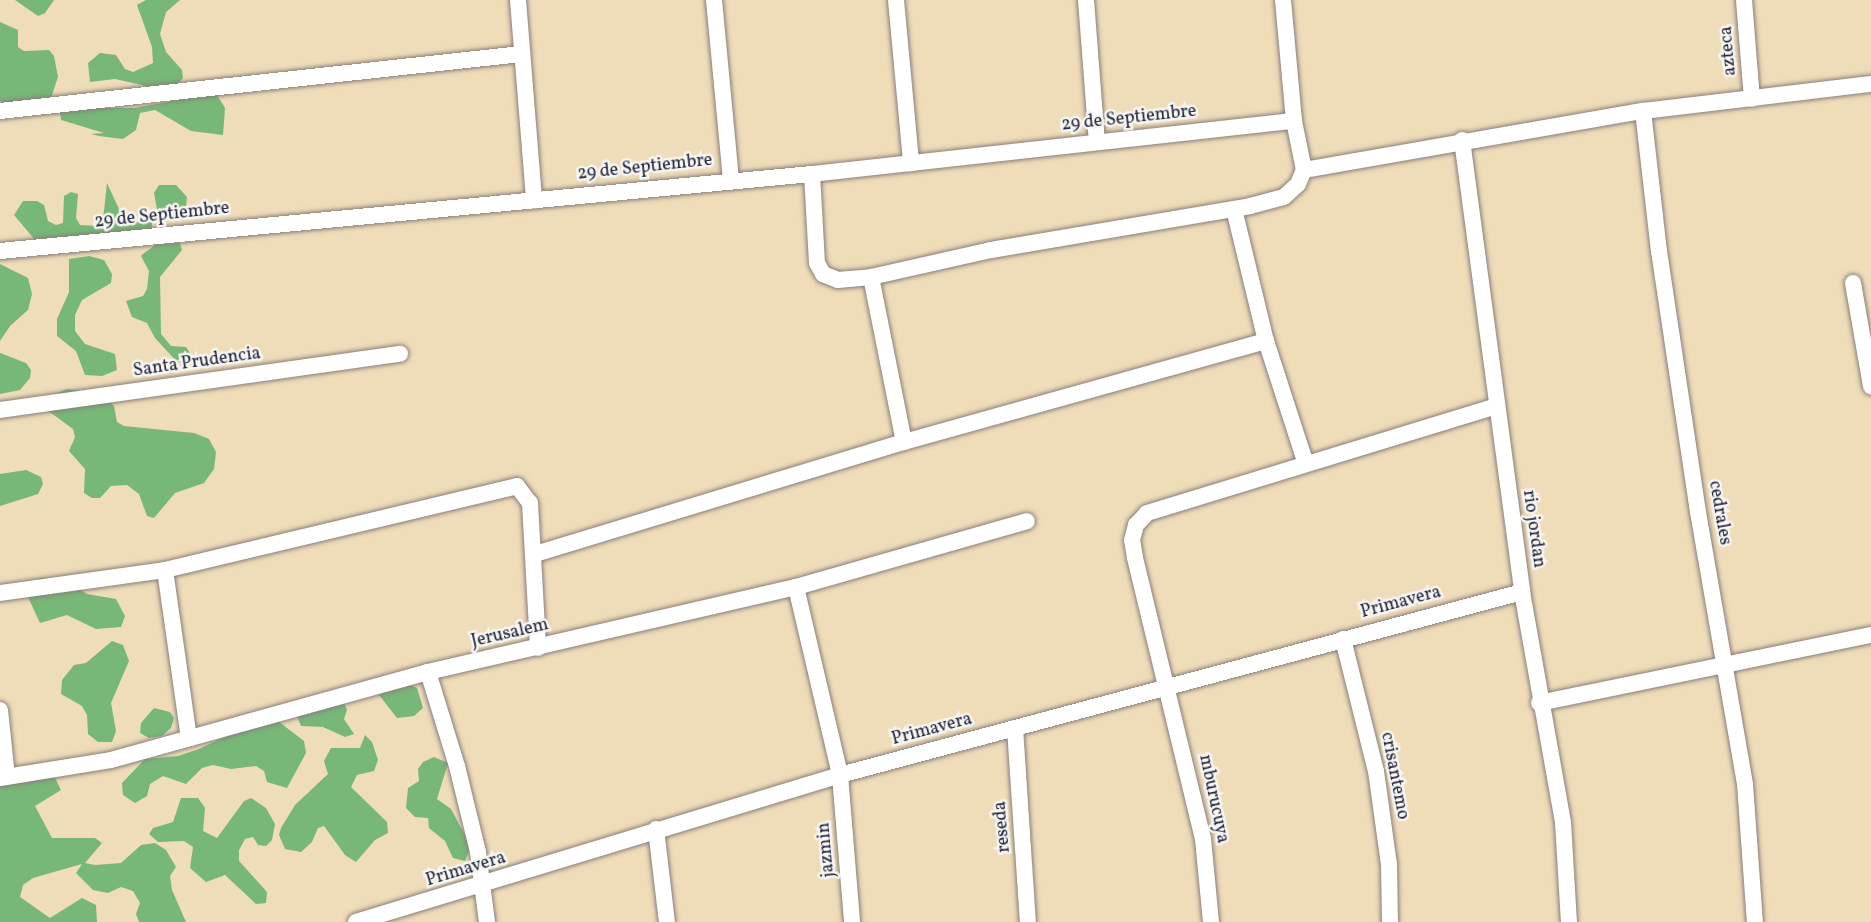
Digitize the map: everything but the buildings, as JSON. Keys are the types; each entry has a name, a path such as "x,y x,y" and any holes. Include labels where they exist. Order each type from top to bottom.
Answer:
{"street":[{"path":"518,0 534,200"},
{"path":"714,0 731,179"},
{"path":"896,0 911,163"},
{"path":"1086,0 1097,142"},
{"path":"812,174 817,263 823,274 838,280 871,278 969,254 1234,209 1284,197 1298,184 1304,170 1294,121 1283,0"},
{"name":"azteca","path":"1744,0 1752,99"},
{"path":"0,111 521,54"},
{"path":"1304,170 1462,140 1643,111 1871,84"},
{"name":"cedrales","path":"1643,111 1677,370 1745,784 1755,922"},
{"name":"29 de Septiembre","path":"0,251 731,179 812,174 1294,121"},
{"name":"rio jordan","path":"1462,140 1522,592 1539,703 1563,822 1569,922"},
{"path":"1234,209 1266,341 1306,464"},
{"path":"871,278 904,442"},
{"path":"1854,283 1871,386"},
{"path":"535,554 904,442 1266,341"},
{"name":"Santa Prudencia","path":"0,410 400,354"},
{"name":"mburucuya","path":"1211,922 1203,839 1164,686 1132,540 1136,525 1147,513 1496,406"},
{"path":"0,593 165,570 517,486 530,502 535,554 538,648"},
{"name":"Jerusalem","path":"4,778 111,760 428,672 796,587 1027,521"},
{"path":"165,570 189,738"},
{"name":"jazmin","path":"796,587 840,775 852,922"},
{"name":"Primavera","path":"356,922 483,886 656,829 840,775 1164,686 1522,592"},
{"path":"1539,703 1871,635"},
{"name":"crisantemo","path":"1343,639 1376,771 1389,865 1390,922"},
{"path":"428,672 457,766 483,886 488,922"},
{"path":"0,710 4,778"},
{"name":"reseda","path":"1015,728 1028,922"},
{"path":"656,829 667,922"}],"green space":[{"path":"15,0 54,0 45,13 38,16"},
{"path":"146,0 180,0 166,12 160,34 166,52 182,70 183,78 178,84 155,88 115,79 90,82 88,63 100,53 116,55 125,69 133,72 153,63 152,47 137,5"},
{"path":"0,22 18,30 18,47 24,51 49,50 54,56 58,77 50,101 16,106 0,101"},
{"path":"216,93 225,108 223,135 191,131 155,110 140,113 136,130 123,139 91,134 104,133 61,120 60,112 67,108 134,108"},
{"path":"107,183 124,220 152,222 152,230 35,240 14,215 23,201 37,201 44,205 48,221 56,225 63,223 64,196 71,192 78,194 76,218 80,225 97,226 103,220"},
{"path":"159,185 176,185 187,197 185,214 181,220 163,217 157,209 154,193"},
{"path":"180,243 182,250 160,277 161,334 171,346 186,347 190,353 178,363 155,338 147,323 132,317 126,301 143,296 147,289 149,271 141,256 157,244"},
{"path":"89,256 104,260 112,274 111,283 82,300 75,315 75,331 85,344 115,354 117,370 102,376 85,375 76,351 57,336 57,319 69,292 69,259"},
{"path":"0,264 28,278 32,294 28,310 10,326 0,341"},
{"path":"0,353 26,363 31,370 30,378 20,390 0,394"},
{"path":"67,389 102,393 114,406 117,422 124,426 194,433 209,439 216,452 214,469 204,483 175,493 154,518 147,516 139,494 127,485 111,486 100,498 92,498 84,493 85,469 69,451 75,437 73,429 47,410 51,396"},
{"path":"26,470 41,477 43,484 38,494 0,506 0,474"},
{"path":"40,578 62,578 87,594 116,599 125,616 121,627 96,629 67,615 40,623 27,595 31,584"},
{"path":"112,641 123,645 129,661 111,703 116,731 112,742 98,742 88,734 87,715 82,706 61,694 62,680 74,665 86,663"},
{"path":"406,683 417,688 423,708 414,716 397,718 379,695 383,685"},
{"path":"342,698 347,710 344,719 354,734 345,737 323,727 301,726 296,714"},
{"path":"154,708 170,712 174,718 171,728 162,736 149,738 140,733 141,723"},
{"path":"270,715 304,741 306,753 287,788 267,782 264,771 256,766 231,769 213,765 202,768 186,784 163,776 150,784 147,796 135,803 123,795 122,783 145,759 178,756 199,749"},
{"path":"365,735 372,742 378,760 374,771 357,775 351,787 387,822 388,833 375,840 356,862 345,855 324,826 318,828 312,842 301,852 285,849 279,835 281,828 295,805 328,774 324,761 331,748 360,748"},
{"path":"434,757 448,763 437,799 451,809 466,837 470,849 465,861 453,858 445,841 429,828 428,818 415,817 406,808 408,788 419,781 418,769 423,762"},
{"path":"51,770 61,790 35,806 52,838 95,838 102,843 85,863 95,865 121,863 141,845 155,843 166,850 176,867 170,876 172,890 186,922 139,922 136,914 140,903 133,891 121,887 108,893 93,890 76,873 82,864 33,878 23,885 20,897 50,918 82,898 96,905 97,922 0,922 0,785"},
{"path":"181,798 198,798 205,808 203,831 217,838 244,801 251,798 266,808 275,824 272,840 266,846 258,845 253,837 245,839 239,850 239,861 267,892 266,903 256,904 225,875 206,882 190,868 193,847 184,841 158,842 149,834 153,828 173,822"}]}
